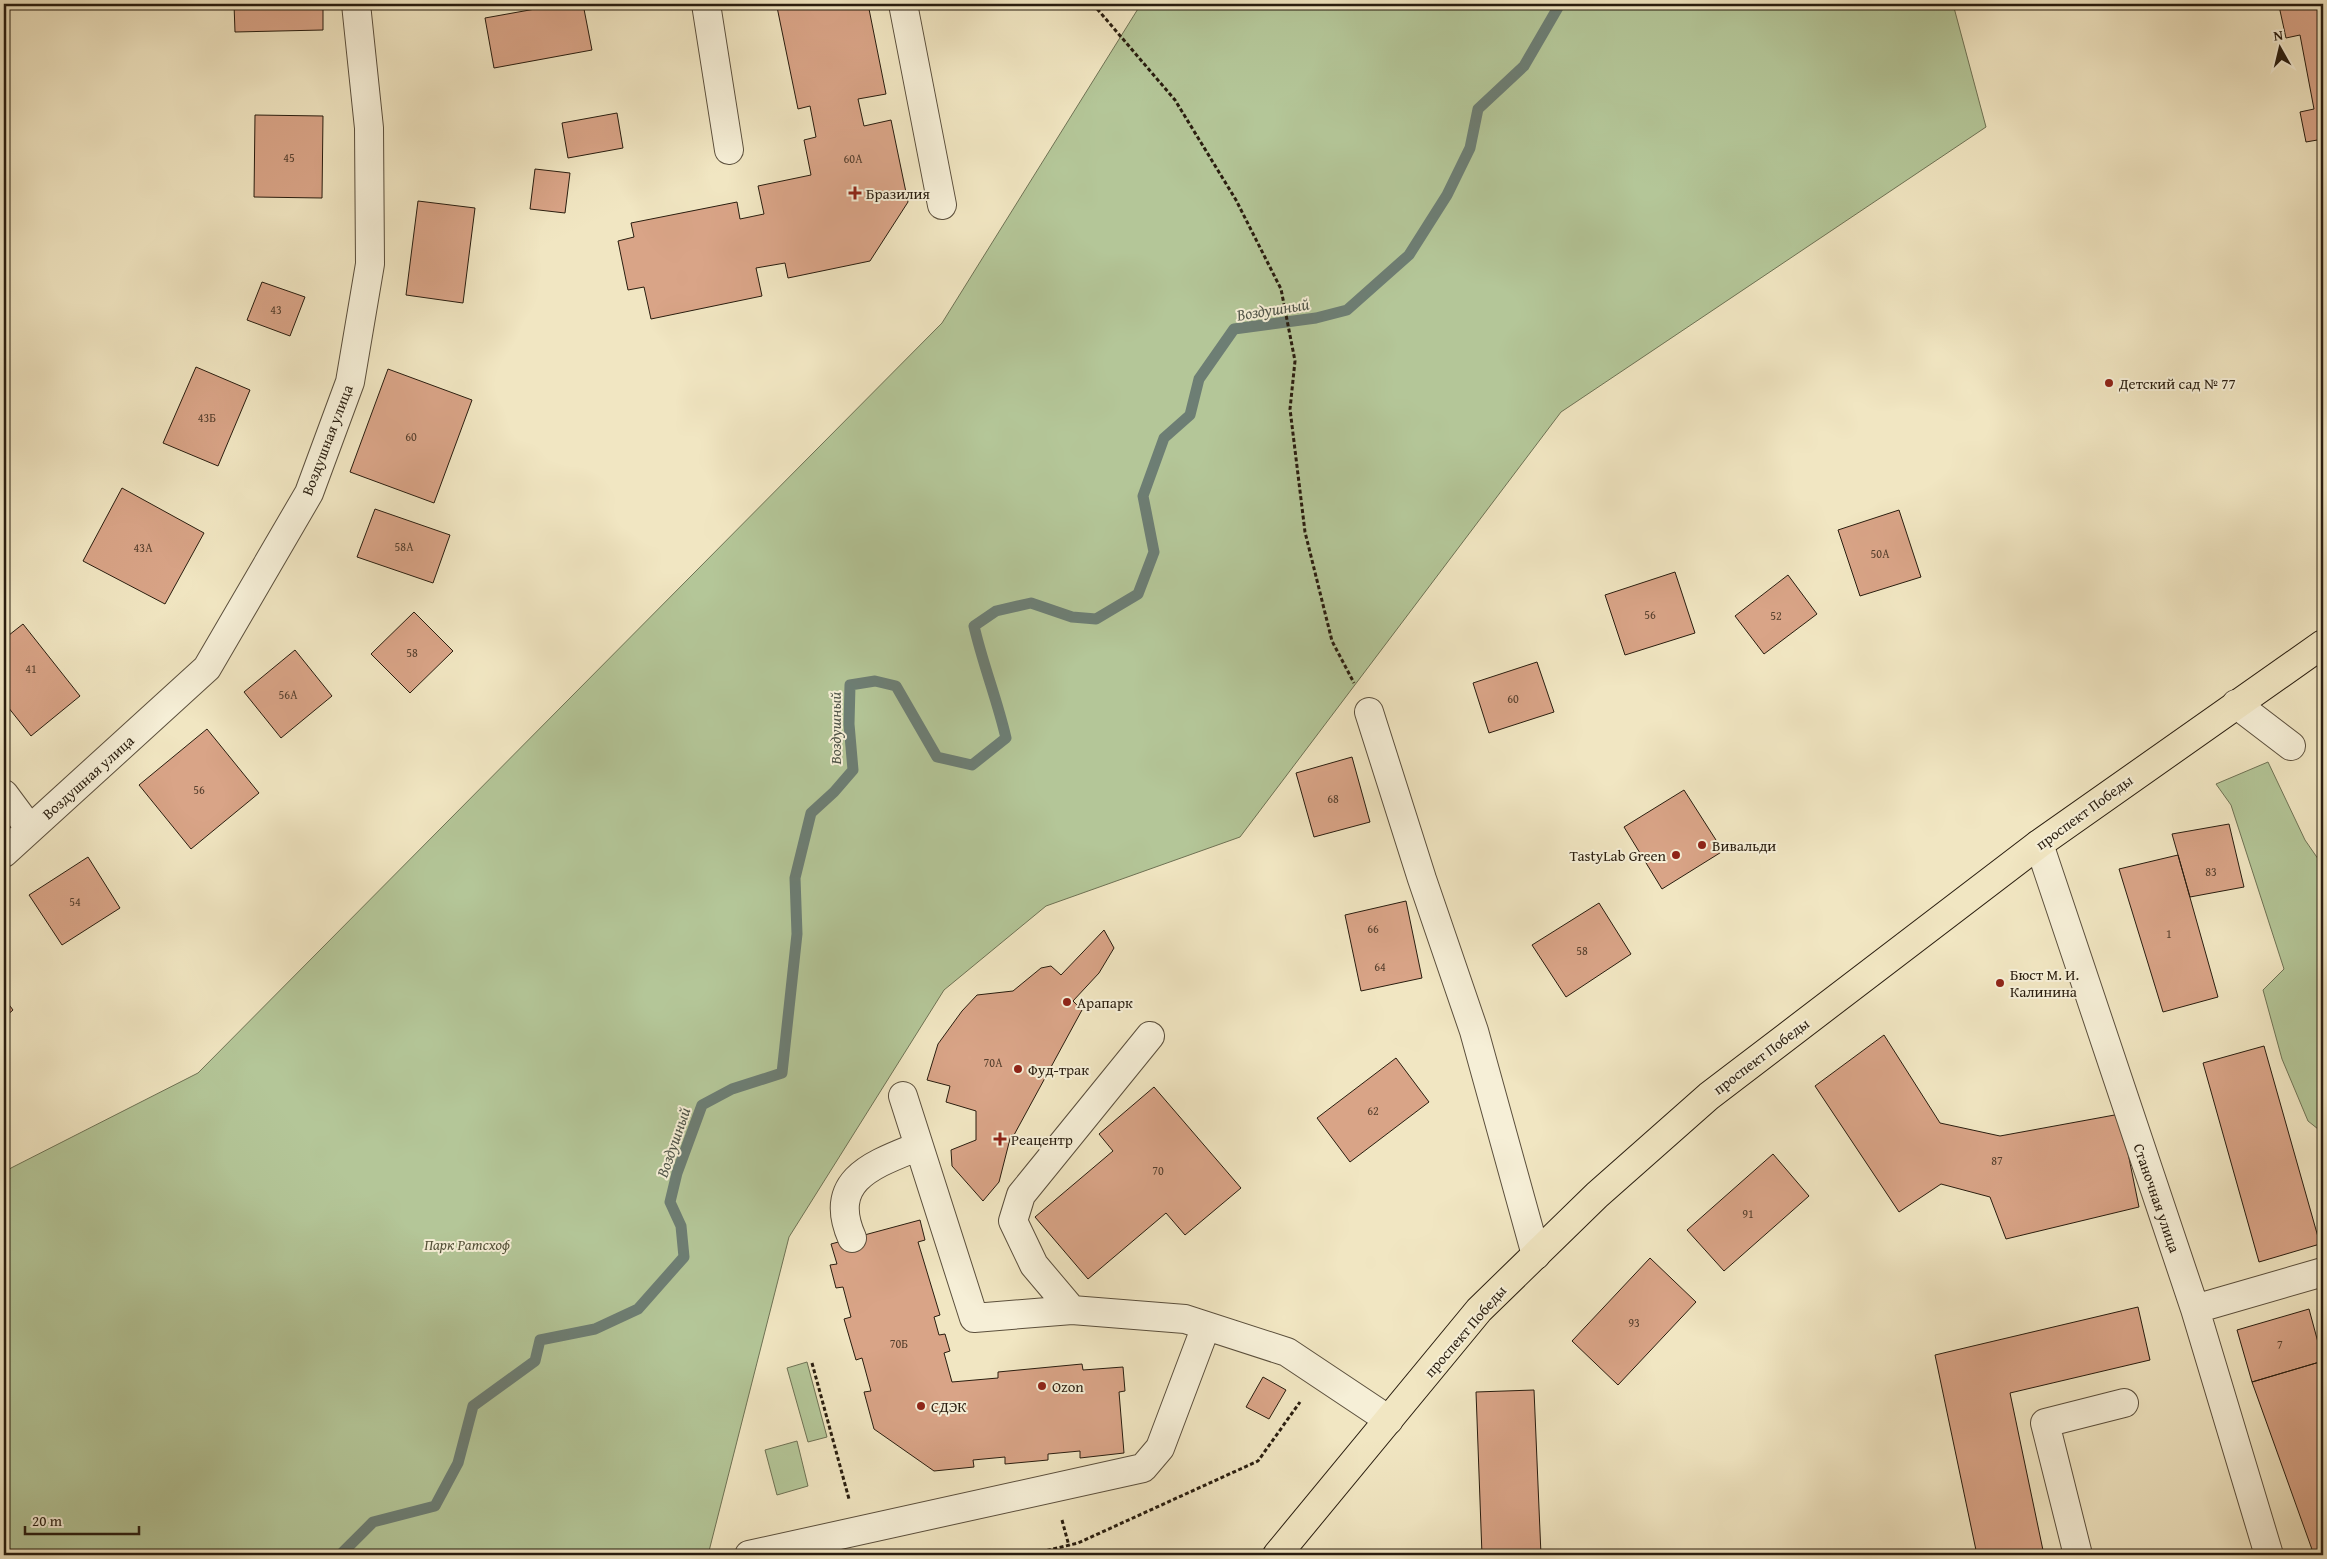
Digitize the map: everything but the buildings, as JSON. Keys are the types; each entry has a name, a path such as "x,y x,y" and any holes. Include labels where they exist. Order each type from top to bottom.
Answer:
{"main road":[{"name":"проспект Победы","path":"1277,1555 1479,1310 1598,1195 1709,1096 2038,844 2323,644"}],"street":[{"name":"Воздушная улица","path":"4,853 207,668 309,494 350,382 370,264 370,128 356,4"},
{"path":"706,4 729,150"},
{"path":"903,4 942,205"},
{"path":"2236,704 2291,746"},
{"path":"1369,712 1422,879 1474,1031 1536,1255"},
{"path":"4,794 30,830"},
{"name":"Станочная улица","path":"2038,844 2195,1309 2269,1555"},
{"path":"1072,1310 1034,1265 1013,1221 1021,1195 1150,1036"},
{"path":"903,1096 974,1318 1072,1310 1185,1319 1287,1352 1389,1420"},
{"path":"852,1238 847,1226 846,1199 860,1174 872,1165 919,1146"},
{"path":"2195,1309 2323,1272"},
{"path":"749,1555 1143,1468 1160,1448 1206,1326"},
{"path":"2078,1555 2045,1423 2124,1403"}],"path":[{"path":"1019,4 1025,7 1064,4"},
{"path":"1093,4 1175,100 1236,200 1281,289 1295,361 1290,409 1305,532 1332,641 1369,712"},
{"path":"812,1363 857,1531"},
{"path":"1028,1555 1078,1543 1258,1461 1321,1374"}],"green space":[{"name":"Парк Ратсхоф","path":"1141,4 1953,4 1986,127 1561,412 1240,837 1046,906 944,990 789,1237 708,1555 4,1555 4,1174 11,1168 198,1073 942,323"},
{"path":"2268,762 2305,840 2323,866 2323,1133 2308,1121 2282,1059 2263,990 2284,969 2231,805 2216,784"},
{"path":"807,1362 827,1437 808,1442 787,1368"},
{"path":"797,1441 808,1486 777,1495 765,1450"}],"waterway":[{"name":"Воздушный","path":"340,1555 373,1522 435,1506 458,1463 473,1406 535,1361 540,1340 595,1329 638,1309 684,1257 681,1226 670,1202 677,1173 702,1105 732,1089 782,1073 797,934 795,878 811,813 834,792 853,770 849,724 850,685 875,681 896,686 937,757 972,765 1006,738 974,626 996,611 1031,603 1072,617 1096,619 1138,594 1154,552 1143,496 1164,438 1190,415 1199,379 1234,329 1316,318 1347,310 1409,255 1447,195 1470,148 1478,109 1524,66 1560,4"}],"place":[{"name":"Бразилия","path":"855,193"},
{"name":"Детский сад № 77","path":"2109,383"},
{"name":"Вивальди","path":"1702,845"},
{"name":"TastyLab Green","path":"1676,855"},
{"name":"Бюст М. И. Калинина","path":"2000,983"},
{"name":"Арапарк","path":"1067,1002"},
{"name":"Фуд-трак","path":"1018,1069"},
{"name":"Реацентр","path":"1000,1139"},
{"name":"Ozon","path":"1042,1386"},
{"name":"СДЭК","path":"921,1406"}]}
